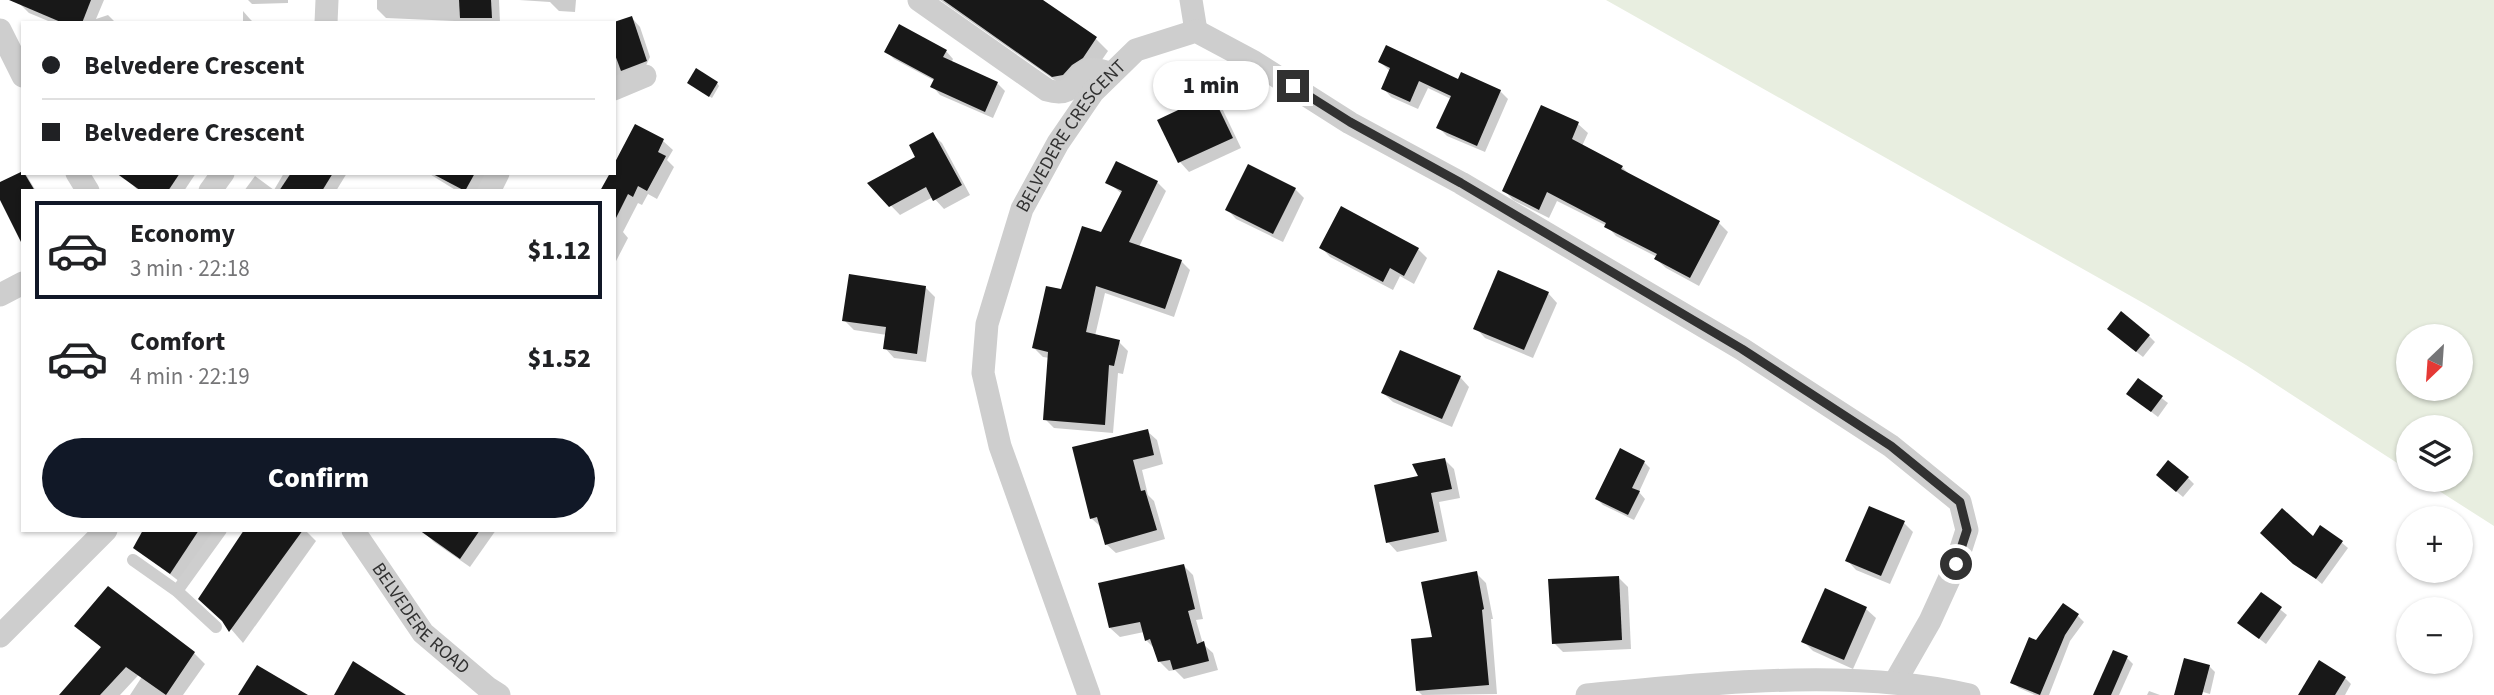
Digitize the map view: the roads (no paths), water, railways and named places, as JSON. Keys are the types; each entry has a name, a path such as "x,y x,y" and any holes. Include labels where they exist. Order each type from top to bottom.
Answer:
{"street":[{"path":"326,21 327,0"},
{"path":"919,0 1047,90 1059,94 1068,91 1087,69 1097,68 1111,74"},
{"path":"1191,0 1196,31 1254,62 1350,122 1461,183 1742,349 1891,446 1960,502 1967,530 1956,564 1930,621 1895,682"},
{"path":"0,30 21,72"},
{"name":"BELVEDERE CRESCENT","path":"1089,695 1000,446 983,373 987,324 1022,208 1058,143 1093,92 1136,50 1196,31"},
{"path":"616,88 645,76"},
{"path":"0,295 21,284"},
{"path":"0,636 104,532"},
{"name":"BELVEDERE ROAD","path":"354,532 424,634 499,695"},
{"path":"1587,695 1794,681 1895,682 1969,695"}],"lane":[{"path":"177,591 220,532"},
{"path":"132,560 177,591 216,626"}]}
